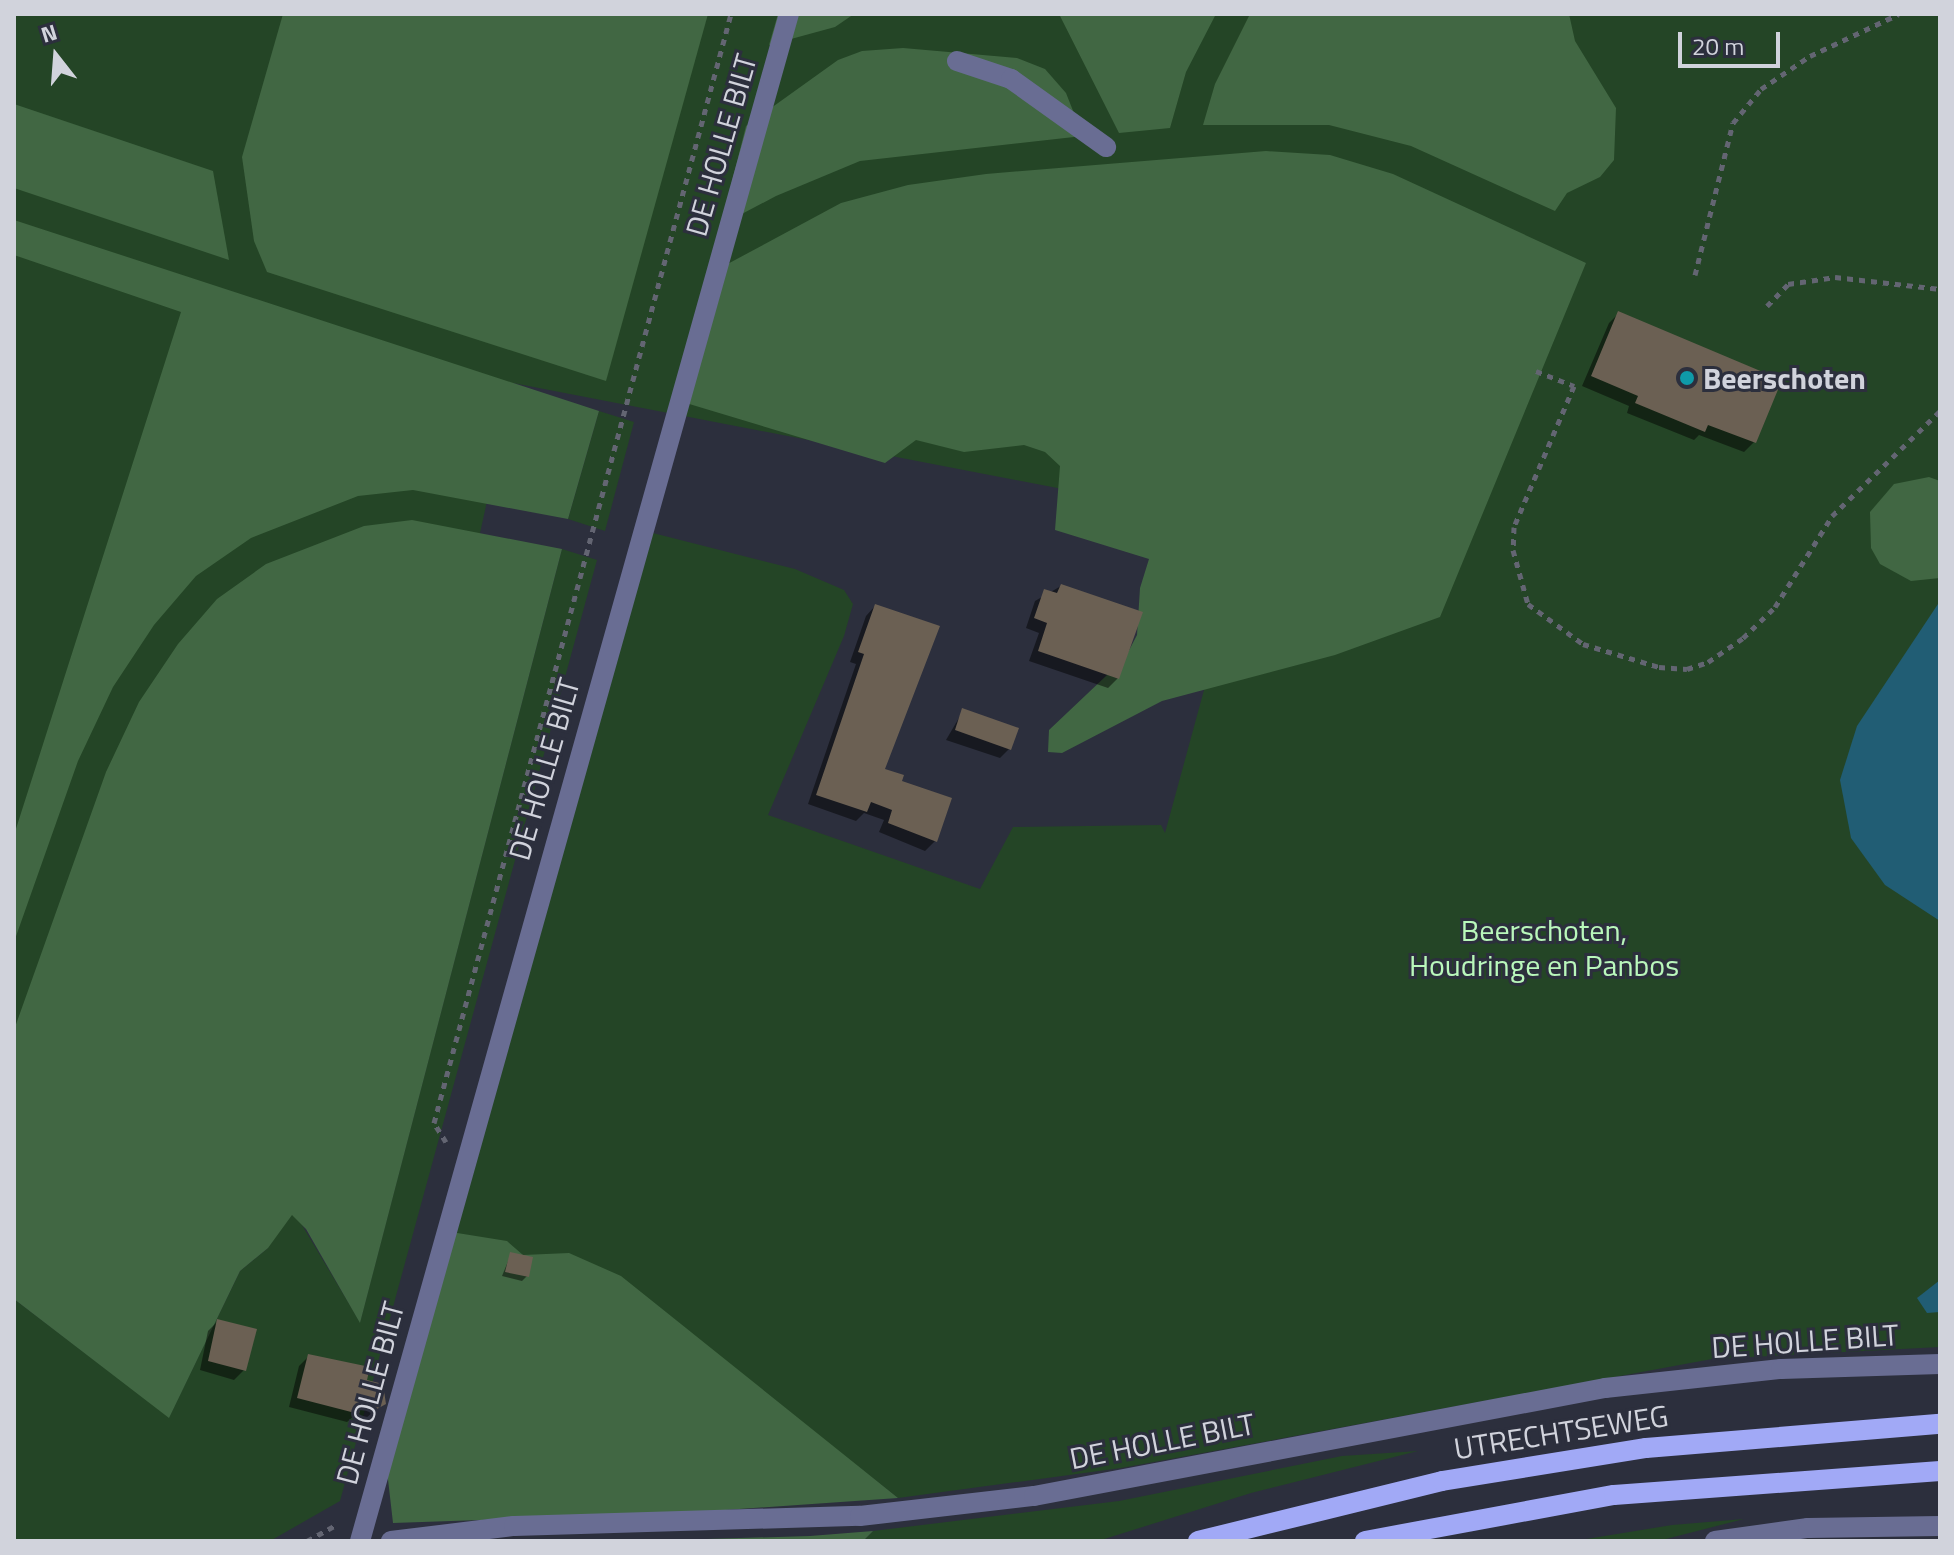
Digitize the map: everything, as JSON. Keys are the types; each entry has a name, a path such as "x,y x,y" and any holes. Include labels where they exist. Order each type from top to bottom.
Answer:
{"main road":[{"name":"UTRECHTSEWEG","path":"1198,1541 1442,1481 1646,1448 1940,1424"},
{"path":"1365,1541 1614,1495 1940,1471"}],"street":[{"name":"DE HOLLE BILT","path":"360,1541 789,14"},
{"path":"957,61 1011,79 1106,147"},
{"name":"DE HOLLE BILT","path":"391,1541 514,1526 860,1516 1002,1500 1605,1388 1781,1369 1940,1364"},
{"path":"1715,1541 1808,1528 1940,1526"}],"path":[{"path":"462,1170 434,1123 731,14"},
{"path":"1695,275 1733,123 1761,89 1810,56 1899,14"},
{"path":"1767,306 1788,284 1835,277 1940,289"},
{"path":"1536,371 1574,386 1514,527 1517,572 1528,604 1583,644 1659,667 1687,669 1708,662 1743,638 1775,607 1832,516 1940,411"}],"green space":[{"name":"Beerschoten, Houdringe en Panbos","path":"14,14 1940,14 1940,1347 1712,1359 1121,1468 898,1498 862,1470 523,1255 451,1232 641,530 795,569 844,590 853,604 844,636 768,815 980,889 1013,827 1161,825 1165,833 1249,525 513,383 327,1229 302,1225 360,1322 562,549 597,560 340,1501 270,1541 14,1541 14,1299 169,1417 240,1271 268,1248 14,1166"},
{"path":"283,14 708,14 606,381 267,272 254,241 242,157"},
{"path":"778,14 854,14 835,27 769,45"},
{"path":"1059,14 1216,14 1186,72 1170,128 1119,133"},
{"path":"1250,14 1569,14 1575,41 1616,108 1614,160 1600,177 1567,193 1555,211 1411,146 1329,125 1203,125 1215,84"},
{"path":"903,48 1017,58 1045,69 1066,93 1083,136 860,161 776,196 721,225 746,126 838,60 862,51"},
{"path":"14,104 213,171 229,260 14,188"},
{"path":"1266,151 1330,155 1393,174 1586,263 1440,617 1335,655 1162,701 1062,753 1048,752 1049,730 1125,658 1137,635 1140,588 1149,559 1055,530 1060,466 1045,452 1024,445 964,452 916,440 885,463 676,400 709,274 841,203 908,185 986,174"},
{"path":"14,220 599,411 568,519 413,490 358,496 251,538 196,576 154,625 113,687 78,761 14,942 14,835 181,312 14,255"},
{"path":"599,411 634,422 605,531 568,519"},
{"path":"1929,477 1940,481 1940,578 1911,581 1880,564 1871,548 1870,512 1894,484"},
{"path":"412,520 562,549 360,1323 306,1229 292,1215 268,1248 240,1271 169,1418 14,1299 14,1030 106,772 139,702 178,644 217,599 266,564 364,526"},
{"path":"451,1232 507,1241 523,1255 569,1253 621,1276 898,1498 683,1513 393,1523 386,1462"},
{"path":"1418,1451 1251,1493 1098,1541 863,1541 873,1531 1119,1501 1342,1456"},
{"path":"1744,1519 1658,1541 1574,1541 1672,1525"},
{"path":"873,1531 863,1541 640,1541 810,1536"}],"water":[{"path":"1940,601 1940,921 1885,885 1851,838 1840,780 1857,726"},
{"path":"1940,1280 1940,1312 1927,1313 1917,1298"}],"building":[{"name":"Beerschoten","path":"1618,311 1782,380 1756,443 1708,425 1705,432 1635,403 1638,396 1591,376"},
{"path":"1061,584 1143,612 1119,679 1038,651 1047,623 1034,618 1044,589 1057,593"},
{"path":"875,604 940,626 885,769 904,775 902,781 952,798 937,842 888,823 892,810 871,802 867,812 816,795 864,654 858,652"},
{"path":"962,708 1019,728 1011,750 955,730"},
{"path":"510,1252 533,1257 529,1277 505,1272"},
{"path":"217,1319 257,1329 246,1371 208,1361"},
{"path":"308,1354 370,1367 367,1380 383,1384 386,1404 377,1409 361,1405 359,1414 297,1398"}],"place":[{"name":"Beerschoten","path":"1687,378"}]}
